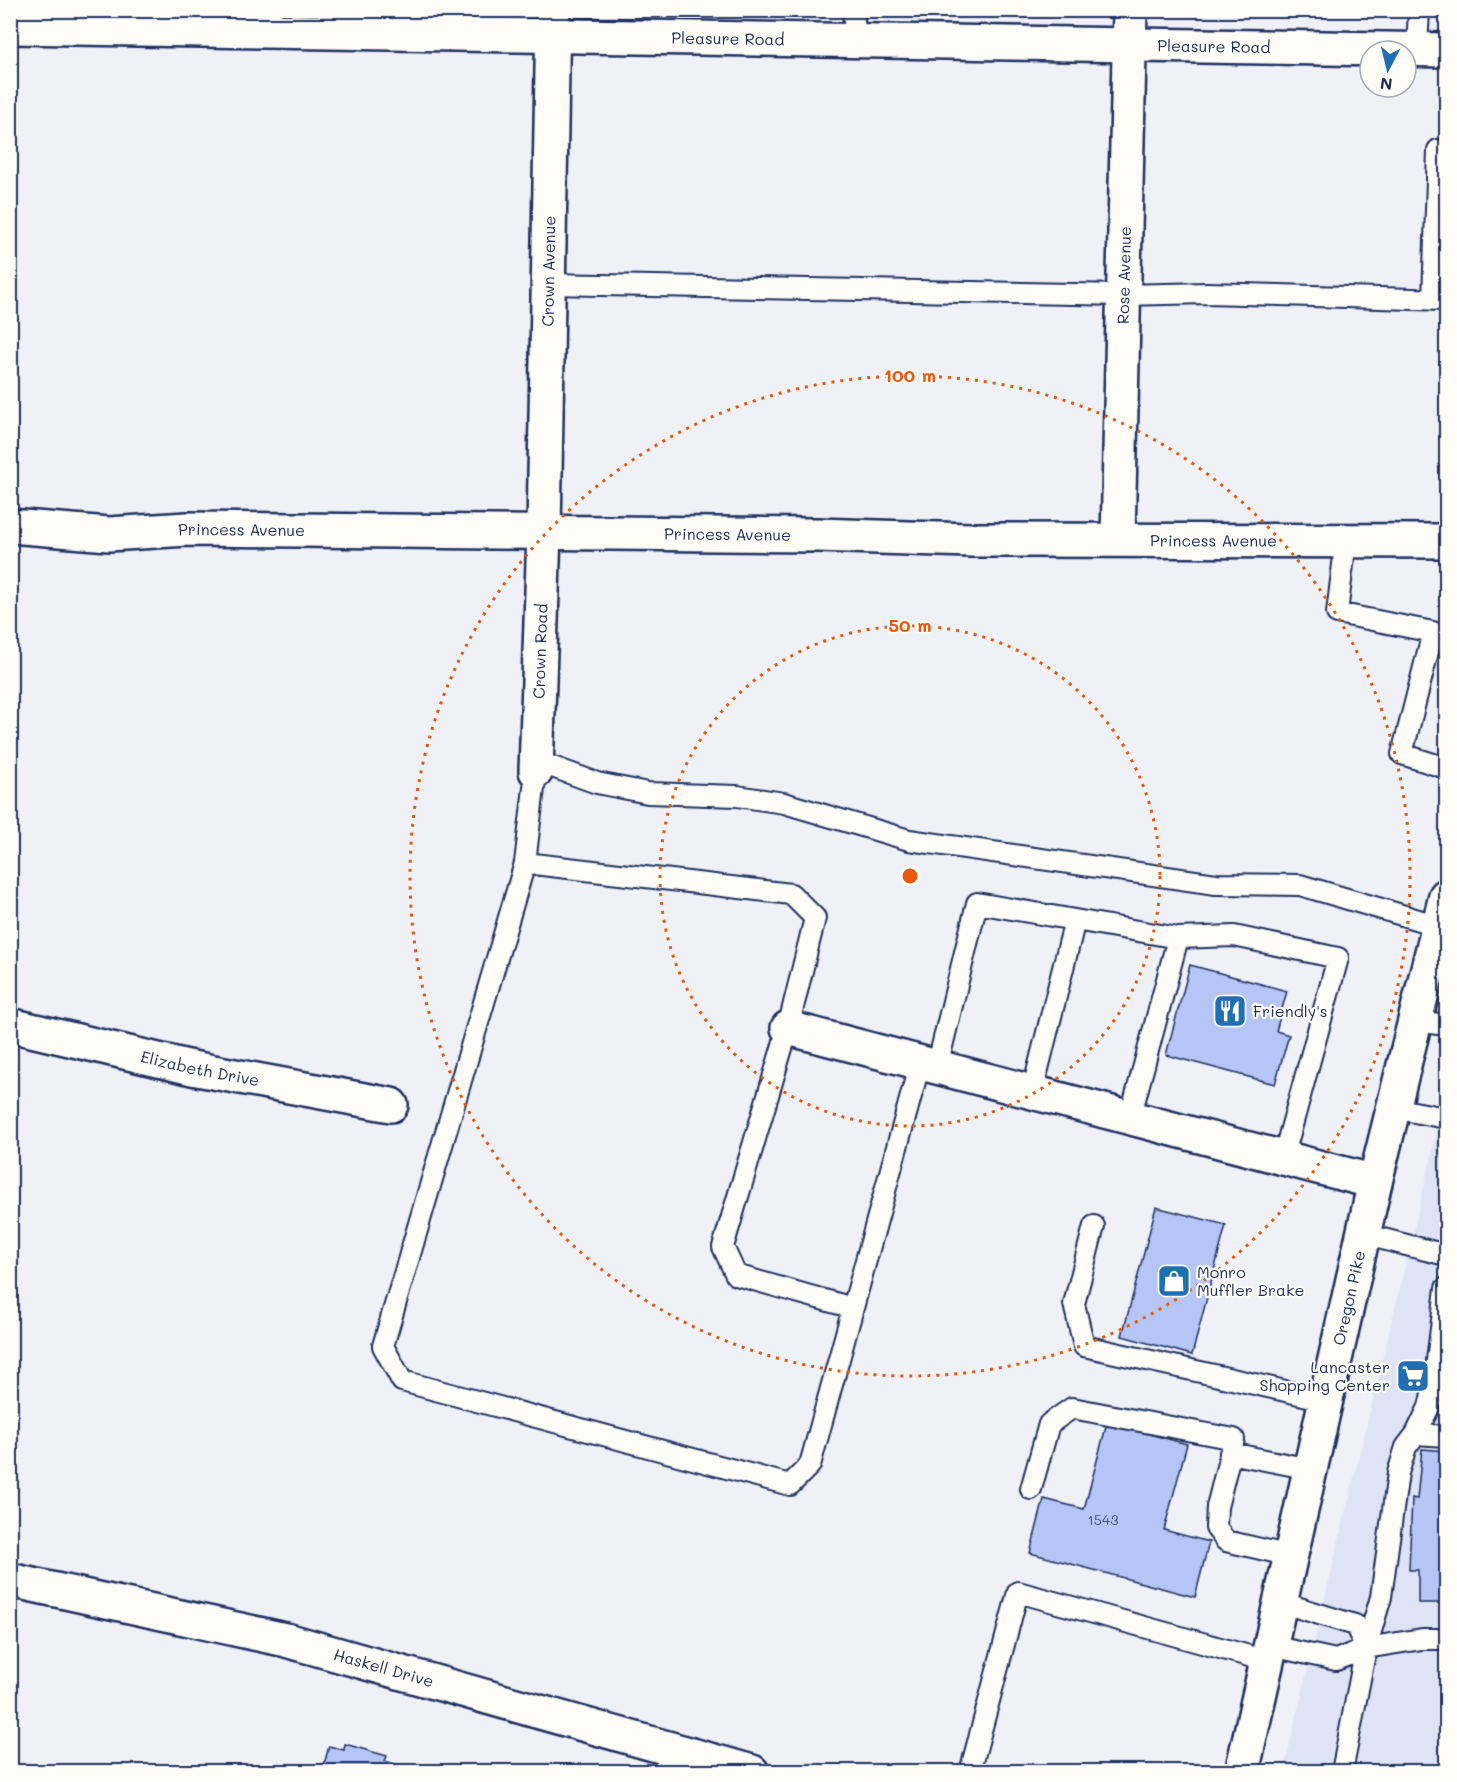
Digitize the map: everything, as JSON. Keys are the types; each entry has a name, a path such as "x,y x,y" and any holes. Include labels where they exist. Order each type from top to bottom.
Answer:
{"main road":[{"name":"Rose Avenue","path":"1118,539 1130,10"},
{"name":"Pleasure Road","path":"10,27 271,21 553,24 855,43 1432,50"},
{"name":"Crown Avenue","path":"544,532 553,24"},
{"name":"Princess Avenue","path":"10,526 109,534 187,529 544,532 970,540 1446,541"},
{"name":"Crown Road","path":"536,766 544,532"},
{"name":"Oregon Pike","path":"1242,1772 1393,1108 1431,1023 1443,911"},
{"name":"Elizabeth Drive","path":"10,1025 192,1068 391,1105"},
{"path":"788,1028 1375,1182"},
{"name":"Haskell Drive","path":"10,1580 286,1640 752,1772"}],"lane":[{"path":"853,10 855,43"},
{"path":"1419,10 1432,50"},
{"path":"548,284 1124,295 1208,293 1440,300 1438,150"},
{"path":"1346,540 1337,613 1433,632 1402,754 1446,768"},
{"path":"1283,1158 1338,958 1234,936 1178,938 977,903 853,1308 810,1465 790,1485 402,1381 383,1346 525,863 536,766 597,783 648,793 737,796 784,803 909,840 1216,884 1300,885 1443,911"},
{"path":"525,863 791,894 815,918 788,1028 723,1246 736,1275 853,1308"},
{"path":"1032,1093 1075,920"},
{"path":"1130,1118 1178,938"},
{"path":"1393,1108 1446,1118"},
{"path":"1094,1226 1074,1304 1084,1346 1326,1400"},
{"path":"1363,1234 1446,1255"},
{"path":"1342,1772 1366,1648 1381,1597 1400,1465 1406,1447 1416,1434 1429,1407 1434,1385 1446,1288"},
{"path":"1031,1489 1049,1424 1072,1407 1234,1439 1217,1507 1216,1528 1226,1541 1291,1556"},
{"path":"1416,1434 1446,1436"},
{"path":"1230,1453 1311,1469"},
{"path":"970,1772 1018,1592 1269,1653 1336,1660 1366,1648 1422,1639 1446,1639"},
{"path":"1280,1602 1355,1625 1366,1648"}],"shaded area":[{"name":"Lancaster Shopping Center","path":"1446,1096 1446,1771 1283,1772 1311,1656"}],"building":[{"name":"Friendly's","path":"1190,965 1287,991 1276,1031 1289,1035 1275,1084 1166,1055"},
{"name":"Monro Muffler Brake","path":"1156,1207 1226,1225 1192,1355 1122,1336"},
{"path":"1107,1423 1187,1444 1164,1530 1209,1542 1195,1597 1030,1553 1044,1499 1084,1509"},
{"path":"1422,1449 1446,1451 1446,1603 1418,1603 1418,1570 1409,1570 1412,1498 1417,1499"},
{"path":"345,1744 387,1756 385,1761 402,1766 400,1772 322,1772 329,1746 344,1750"},
{"path":"467,1766 487,1771 487,1772 466,1772"}],"place":[{"name":"Friendly's","path":"1230,1011"},
{"name":"Monro Muffler Brake","path":"1174,1281"},
{"name":"Lancaster Shopping Center","path":"1413,1376"}]}
